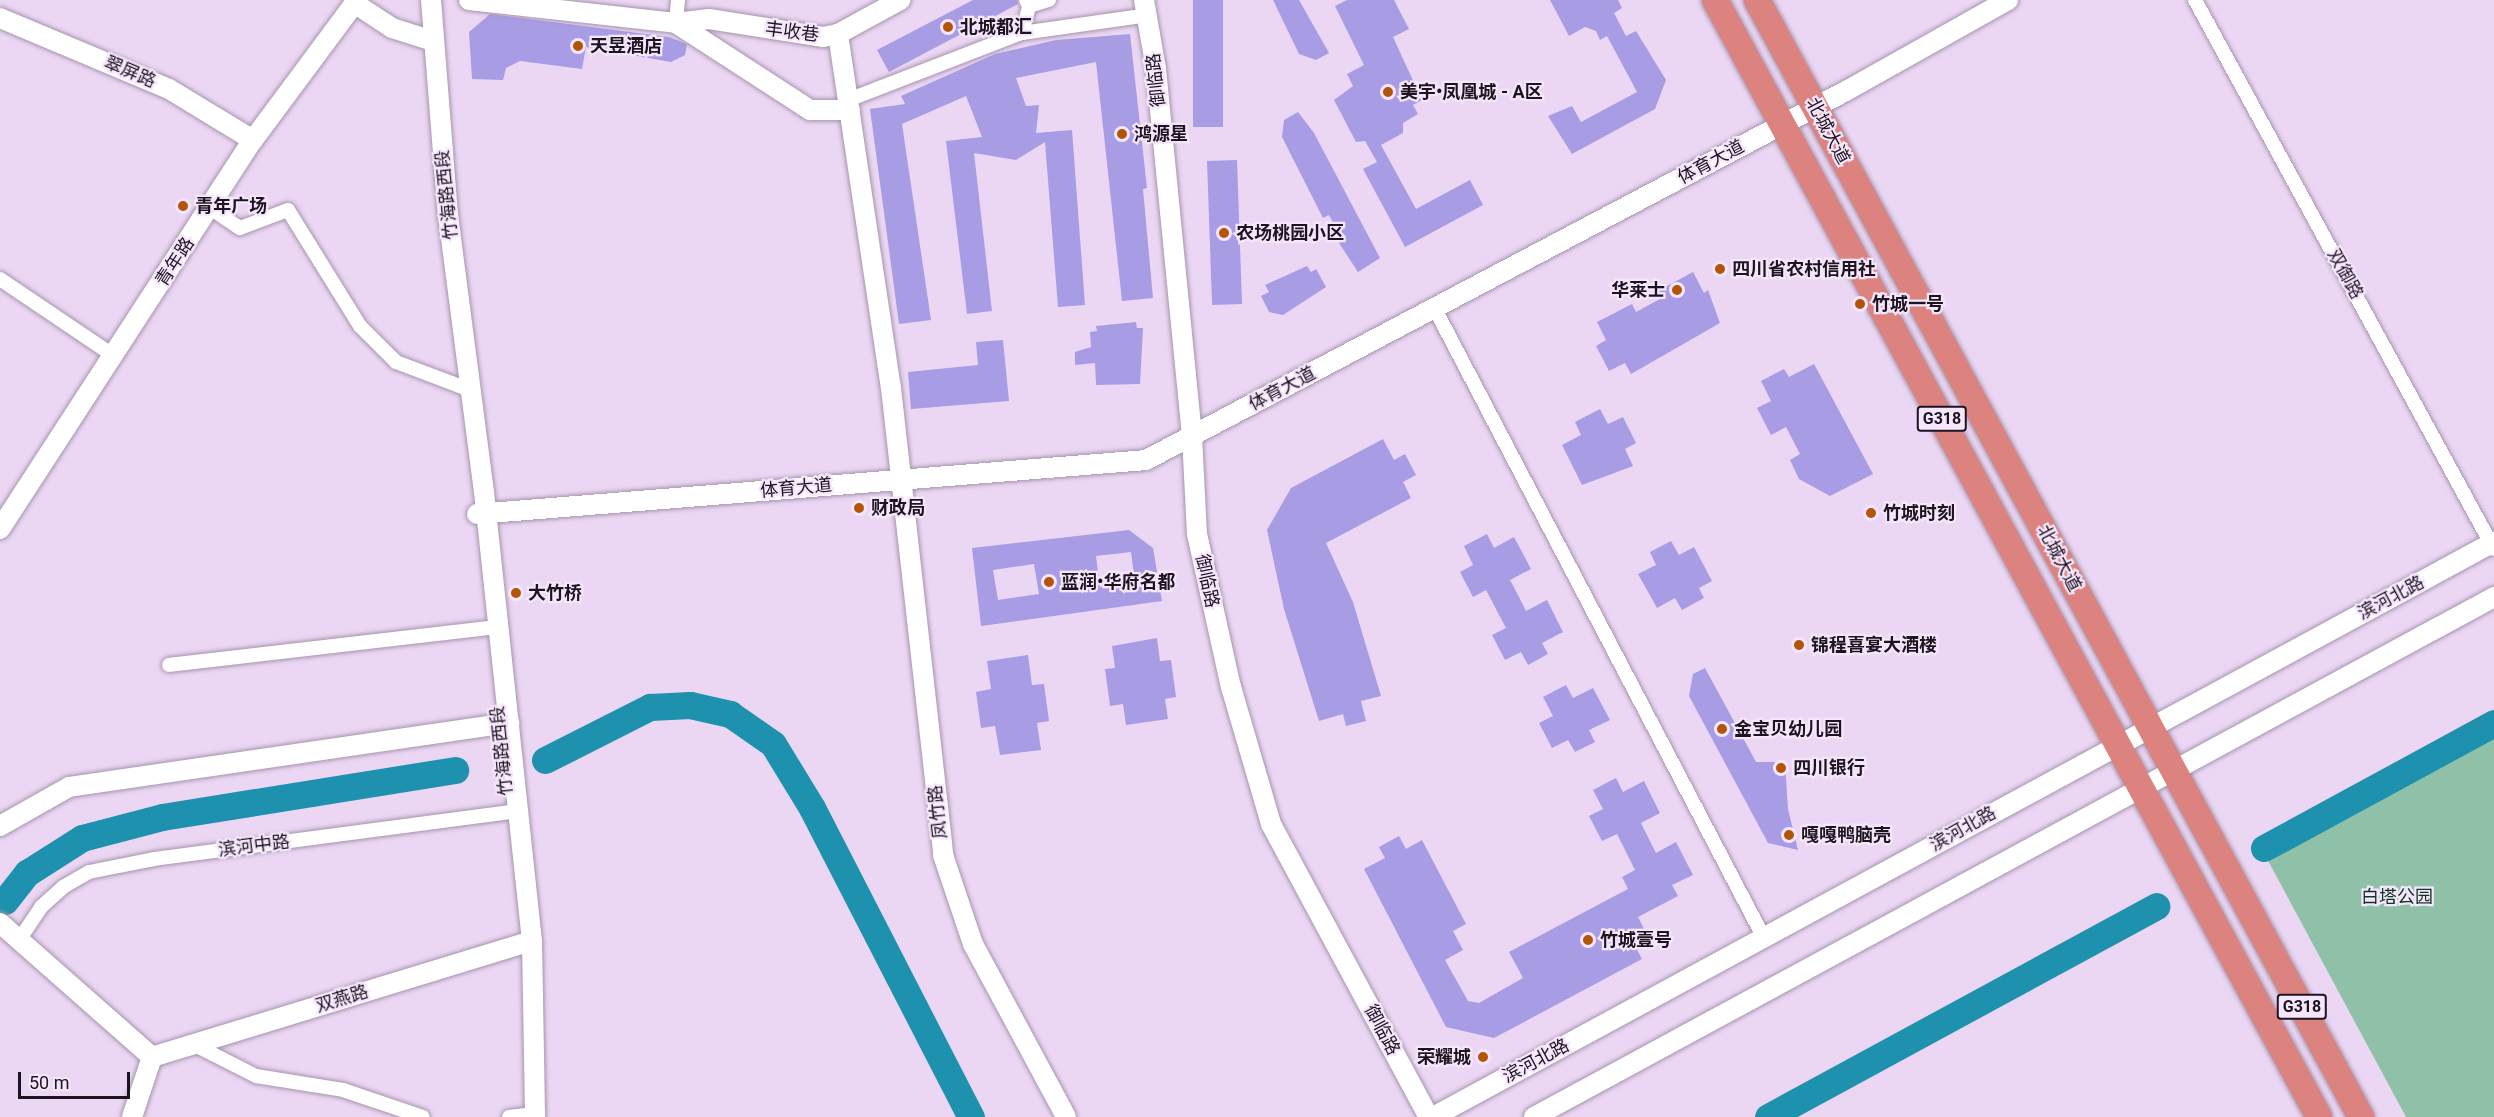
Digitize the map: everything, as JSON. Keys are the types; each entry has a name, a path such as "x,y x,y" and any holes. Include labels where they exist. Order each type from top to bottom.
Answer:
{"highway":[{"name":"北城大道","path":"1715,0 2319,1117"},
{"name":"北城大道","path":"1757,0 2361,1117"}],"street":[{"name":"竹海路西段","path":"422,0 465,388 482,514 527,942 526,1116"},
{"name":"竹海路西段","path":"428,40 431,0"},
{"name":"丰收巷","path":"469,0 676,22 709,19 823,37 838,34 900,0"},
{"path":"676,22 678,0"},
{"path":"1022,33 1028,3 1049,0"},
{"name":"体育大道","path":"482,514 1146,460 1815,107 2008,0"},
{"name":"双御路","path":"2195,0 2493,545"},
{"path":"356,2 392,28 428,40"},
{"name":"青年路","path":"0,528 253,140 356,2"},
{"path":"849,105 1022,33 1147,8"},
{"name":"御临路","path":"1147,8 1192,436 1197,534 1231,687 1271,824 1431,1117"},
{"name":"翠屏路","path":"0,18 169,89 253,140"},
{"name":"丰收巷","path":"676,22 810,110 849,105"},
{"name":"凤竹路","path":"838,34 901,480 943,855 973,944 1066,1117"},
{"path":"210,208 240,228 288,210 360,326 396,362 465,388"},
{"path":"0,279 114,356"},
{"path":"1435,309 1764,938"},
{"name":"滨河北路","path":"1431,1117 2117,745 2493,545"},
{"path":"1534,1117 2140,786 2494,597"},
{"path":"169,665 494,628"},
{"path":"0,826 69,787 504,724"},
{"name":"滨河中路","path":"19,940 41,907 63,887 89,873 154,859 512,812"},
{"path":"0,923 152,1058 132,1117"},
{"name":"双燕路","path":"152,1058 527,942"},
{"path":"193,1044 256,1076 343,1090 423,1117"}],"green space":[{"name":"白塔公园","path":"2494,735 2494,1117 2406,1117 2266,857"}],"building":[{"name":"北城都汇","path":"973,0 1017,0 1018,4 889,72 877,50"},
{"path":"1193,0 1223,0 1223,127 1193,127"},
{"path":"1273,0 1299,0 1329,53 1316,60 1299,54"},
{"path":"1347,0 1394,0 1409,29 1393,37 1422,100 1413,105 1418,114 1403,123 1403,133 1381,145 1416,209 1470,180 1483,205 1405,247 1363,169 1377,162 1365,141 1356,142 1334,100 1353,86 1347,74 1364,65 1335,6"},
{"name":"美宇•凤凰城 - A区","path":"1550,0 1618,0 1622,8 1614,13 1626,36 1636,31 1666,80 1655,109 1572,154 1548,116 1572,106 1581,122 1637,92 1607,36 1600,40 1596,31 1585,27 1569,36"},
{"name":"天昱酒店","path":"490,14 669,37 687,44 685,55 671,62 586,47 582,69 520,61 506,68 503,80 472,79 469,32"},
{"path":"1130,34 1147,188 1143,189 1153,298 1122,301 1096,62 1016,78 1026,106 1039,105 1036,133 1072,130 1085,305 1058,307 1045,142 1016,160 974,153 992,311 967,314 946,141 982,137 966,96 902,124 931,320 899,324 870,109 905,104 901,96 995,54 1056,40"},
{"name":"农场桃园小区","path":"1298,112 1314,133 1380,258 1358,272 1339,243 1343,241 1329,215 1323,218 1282,137 1284,120"},
{"name":"农场桃园小区","path":"1237,160 1242,304 1212,305 1207,161"},
{"name":"农场桃园小区","path":"1307,266 1311,272 1316,269 1326,287 1283,315 1269,312 1261,296 1269,292 1265,285"},
{"path":"1693,272 1704,293 1708,290 1720,323 1631,374 1625,363 1609,371 1596,346 1606,340 1597,322 1632,304 1636,312 1660,299 1656,292"},
{"path":"1136,322 1137,328 1143,328 1140,384 1096,385 1095,363 1075,365 1075,352 1091,347 1090,332 1097,331 1096,326"},
{"path":"1003,340 1009,401 911,409 908,372 978,365 976,342"},
{"path":"1814,364 1873,474 1830,496 1799,479 1790,460 1800,454 1786,427 1771,435 1757,408 1771,401 1761,381 1784,369 1789,377"},
{"path":"1600,409 1608,424 1623,417 1636,443 1625,449 1633,466 1582,485 1562,445 1581,435 1575,422"},
{"path":"1383,439 1394,460 1405,454 1416,475 1403,482 1411,498 1326,543 1353,602 1381,696 1361,701 1366,721 1346,726 1343,714 1319,721 1284,609 1267,530 1291,488"},
{"path":"1129,530 1153,548 1162,601 981,626 972,548","holes":["1131,552 1135,583 1100,587 1096,556","1034,564 1039,594 998,600 993,570"]},
{"path":"1487,534 1494,548 1514,537 1531,569 1510,580 1526,611 1547,600 1563,632 1542,643 1548,654 1528,665 1521,652 1505,660 1492,635 1506,628 1486,590 1473,597 1460,572 1473,565 1464,546"},
{"path":"1671,541 1679,555 1694,547 1712,581 1699,588 1704,598 1682,610 1675,598 1657,608 1638,574 1656,565 1650,552"},
{"name":"蓝润•华府名都","path":"1157,638 1160,661 1171,660 1176,697 1165,699 1168,719 1126,725 1123,704 1110,706 1105,669 1115,668 1112,646"},
{"path":"1028,655 1032,685 1044,684 1049,721 1037,723 1041,750 1000,755 995,726 981,728 976,692 991,689 987,661"},
{"name":"金宝贝幼儿园","path":"1705,668 1756,762 1785,762 1788,809 1798,850 1768,843 1689,696 1693,674"},
{"path":"1566,685 1573,698 1593,688 1610,720 1589,730 1595,742 1575,752 1568,740 1552,748 1539,723 1553,716 1543,697"},
{"name":"竹城壹号","path":"1616,778 1623,792 1644,781 1660,813 1641,823 1656,853 1676,842 1693,875 1672,885 1678,896 1638,917 1648,937 1634,944 1642,959 1494,1038 1446,1027 1364,869 1385,858 1379,847 1399,836 1406,849 1422,840 1466,924 1453,931 1463,950 1445,960 1468,1001 1479,1003 1523,978 1509,952 1628,889 1622,877 1635,870 1617,834 1602,841 1589,816 1603,809 1593,790"}],"waterway":[{"path":"545,760 650,707 690,705 730,714 773,744 812,808 971,1117"},
{"path":"2264,848 2494,723"},
{"path":"5,901 27,873 82,838 162,817 455,770"},
{"path":"1768,1117 2156,906"}],"place":[{"name":"北城都汇","path":"948,27"},
{"name":"天昱酒店","path":"578,46"},
{"name":"美宇•凤凰城 - A区","path":"1388,92"},
{"name":"鸿源星","path":"1122,134"},
{"name":"青年广场","path":"183,206"},
{"name":"农场桃园小区","path":"1224,233"},
{"name":"四川省农村信用社","path":"1720,269"},
{"name":"华莱士","path":"1677,290"},
{"name":"竹城一号","path":"1860,304"},
{"name":"财政局","path":"859,508"},
{"name":"竹城时刻","path":"1871,513"},
{"name":"蓝润•华府名都","path":"1049,582"},
{"name":"大竹桥","path":"516,593"},
{"name":"锦程喜宴大酒楼","path":"1799,645"},
{"name":"金宝贝幼儿园","path":"1722,729"},
{"name":"四川银行","path":"1781,768"},
{"name":"嘎嘎鸭脑壳","path":"1789,835"},
{"name":"竹城壹号","path":"1588,940"},
{"name":"荣耀城","path":"1483,1057"}]}
